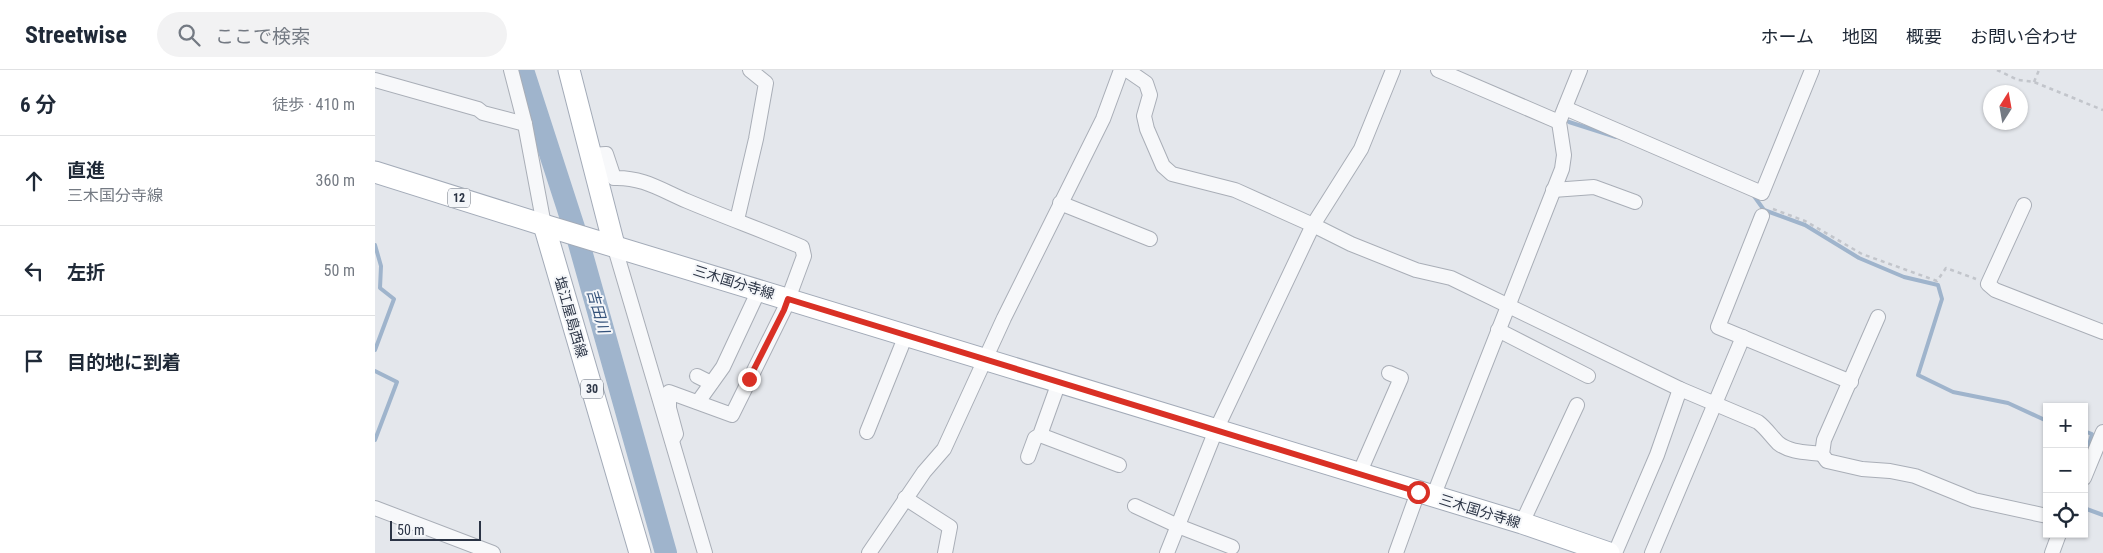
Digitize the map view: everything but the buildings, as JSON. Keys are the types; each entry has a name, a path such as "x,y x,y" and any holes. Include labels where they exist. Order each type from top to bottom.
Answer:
{"main road":[{"path":"569,70 612,244"},
{"name":"三木国分寺線","path":"375,172 546,226 612,244 985,360 1522,523 1609,553"},
{"name":"塩江屋島西線","path":"546,226 640,553"}],"street":[{"path":"511,70 525,124 546,226"},
{"path":"737,220 756,139 766,83 750,70"},
{"path":"869,553 905,498 944,449 1060,203 1103,119 1121,70 1146,83 1149,95 1144,116 1147,129 1163,166 1172,174 1235,190 1313,224 1351,244 1416,270 1451,278 1507,307 1680,389 1758,422 1779,443 1792,450 1822,454"},
{"path":"1167,553 1215,430 1313,224 1361,149 1393,70"},
{"path":"1438,70 1559,122"},
{"path":"1396,553 1426,495 1498,330 1562,169 1564,155 1559,122 1579,70"},
{"path":"1565,108 1761,193 1812,70"},
{"path":"375,80 525,124"},
{"path":"591,155 606,154 614,178 631,177 802,247 804,256 788,299 732,415 669,392 669,408 676,434 671,440"},
{"path":"1553,190 1593,187 1635,202"},
{"path":"1060,203 1151,239"},
{"path":"2024,205 1988,284 1995,290 2103,332"},
{"path":"1762,216 1718,328 1851,382"},
{"path":"612,244 705,553"},
{"path":"698,402 723,367 759,290"},
{"path":"1878,317 1824,440 1822,454 1827,461 1862,469 1890,471 1915,476 1974,500 2043,515"},
{"path":"1498,330 1587,376"},
{"path":"867,432 905,335"},
{"path":"1652,553 1743,338"},
{"path":"1359,474 1401,378 1389,373"},
{"path":"697,376 711,383"},
{"path":"1028,457 1035,438 1040,435 1059,382"},
{"path":"1615,553 1657,455 1680,389"},
{"path":"1522,523 1577,405"},
{"path":"2088,468 2103,432"},
{"path":"1040,435 1119,465"},
{"path":"905,498 950,527 945,553"},
{"path":"1135,506 1178,526 1232,547"},
{"path":"375,508 493,553"},
{"path":"2052,553 2058,538"}],"path":[{"path":"1997,70 2018,80 2034,82 2103,110"},
{"path":"2034,82 2039,70"},
{"path":"1761,193 1773,209 1805,221 1862,254 1937,280 1946,268 1988,284"}],"waterway":[{"name":"吉田川","path":"523,70 578,240 666,553"},
{"path":"1569,122 1616,137"},
{"path":"1754,196 1764,210 1805,225 1859,258 1904,277 1938,285 1942,299 1918,375 1953,392 2008,403 2043,419"},
{"path":"375,245 381,266 380,288 394,299 375,350"},
{"path":"375,371 397,382 375,440"},
{"path":"2088,432 2092,434 2088,449"},
{"path":"2088,509 2103,515"}],"route":[{"path":"749,379 788,299 1418,492"}]}
